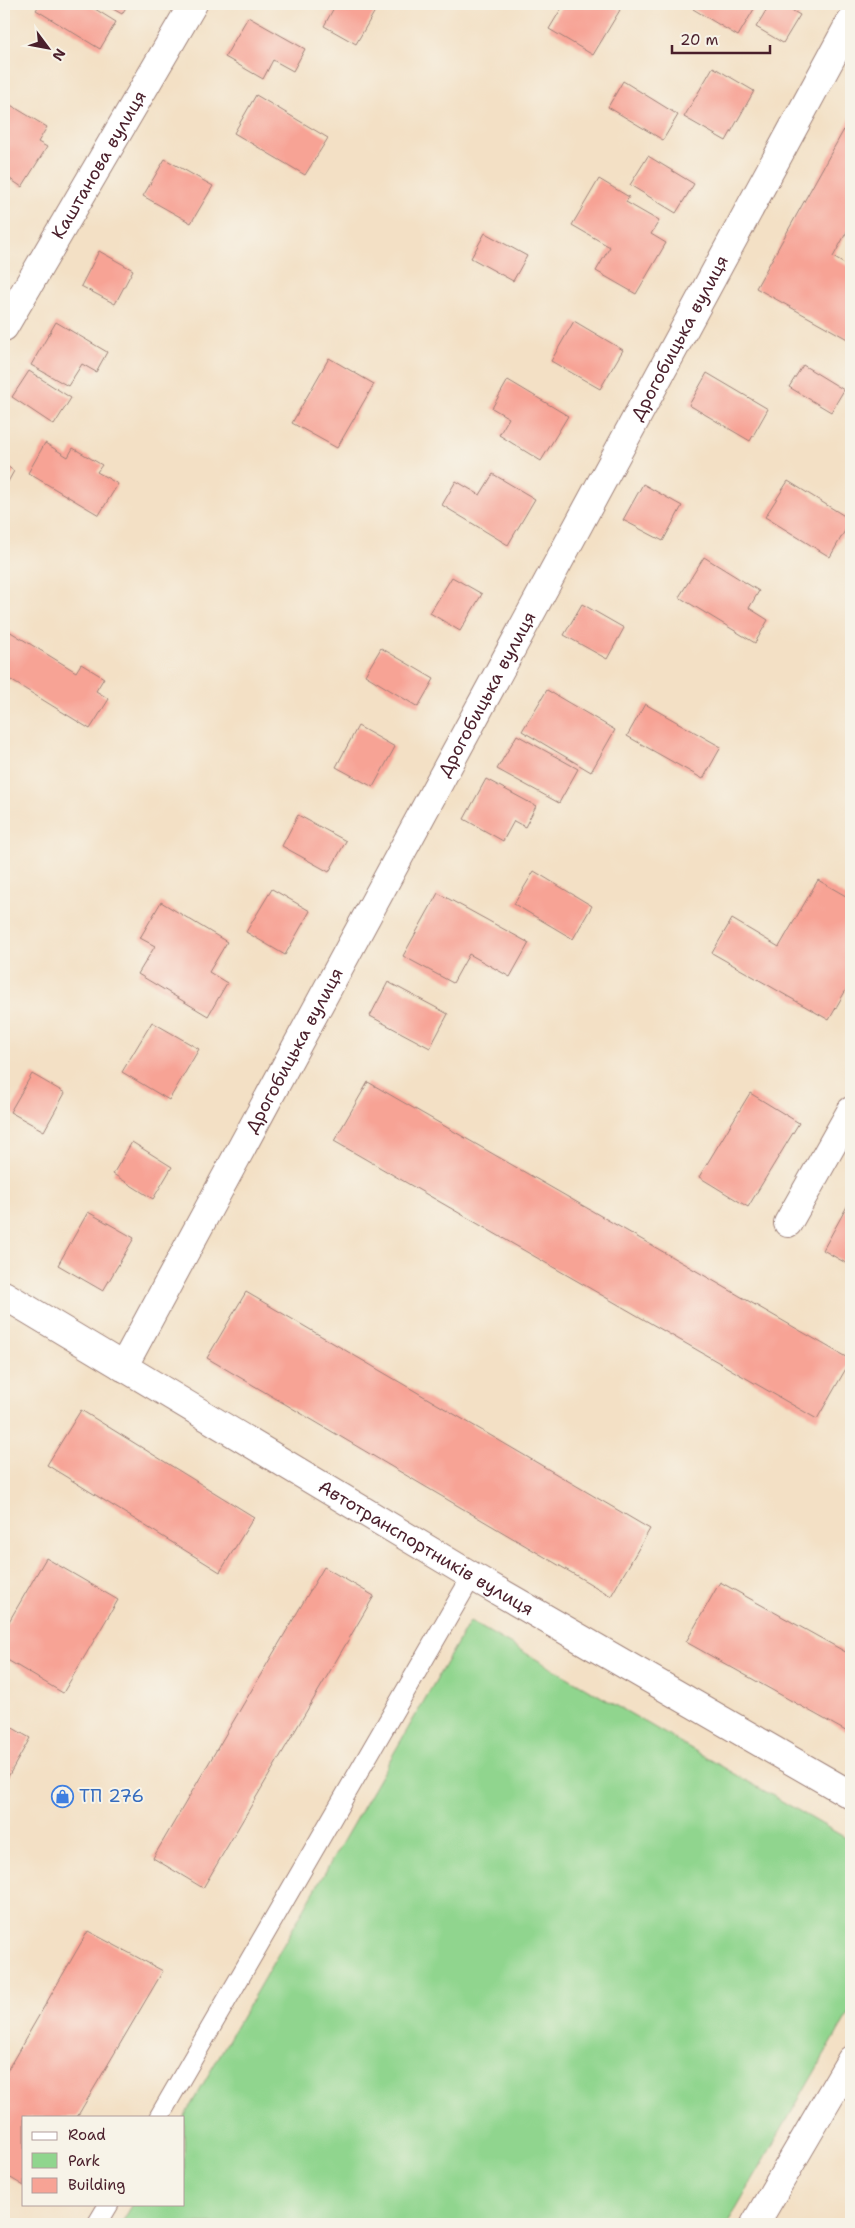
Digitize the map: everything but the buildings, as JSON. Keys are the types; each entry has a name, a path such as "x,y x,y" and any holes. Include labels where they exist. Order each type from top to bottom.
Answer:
{"street":[{"name":"Каштанова вулиця","path":"4,327 193,4"},
{"name":"Дрогобицька вулиця","path":"123,1367 851,21"},
{"path":"788,1223 851,1111"},
{"name":"Автотранспортників вулиця","path":"4,1296 472,1576 851,1795"},
{"path":"755,2224 851,2060"}],"lane":[{"path":"160,2116 472,1576"},
{"path":"97,2224 108,2206"}],"green space":[{"path":"470,1621 851,1841 851,2009 727,2224 121,2224 132,2206 185,2206 185,2116"}],"place":[{"name":"ТП 276","path":"63,1796"}]}
